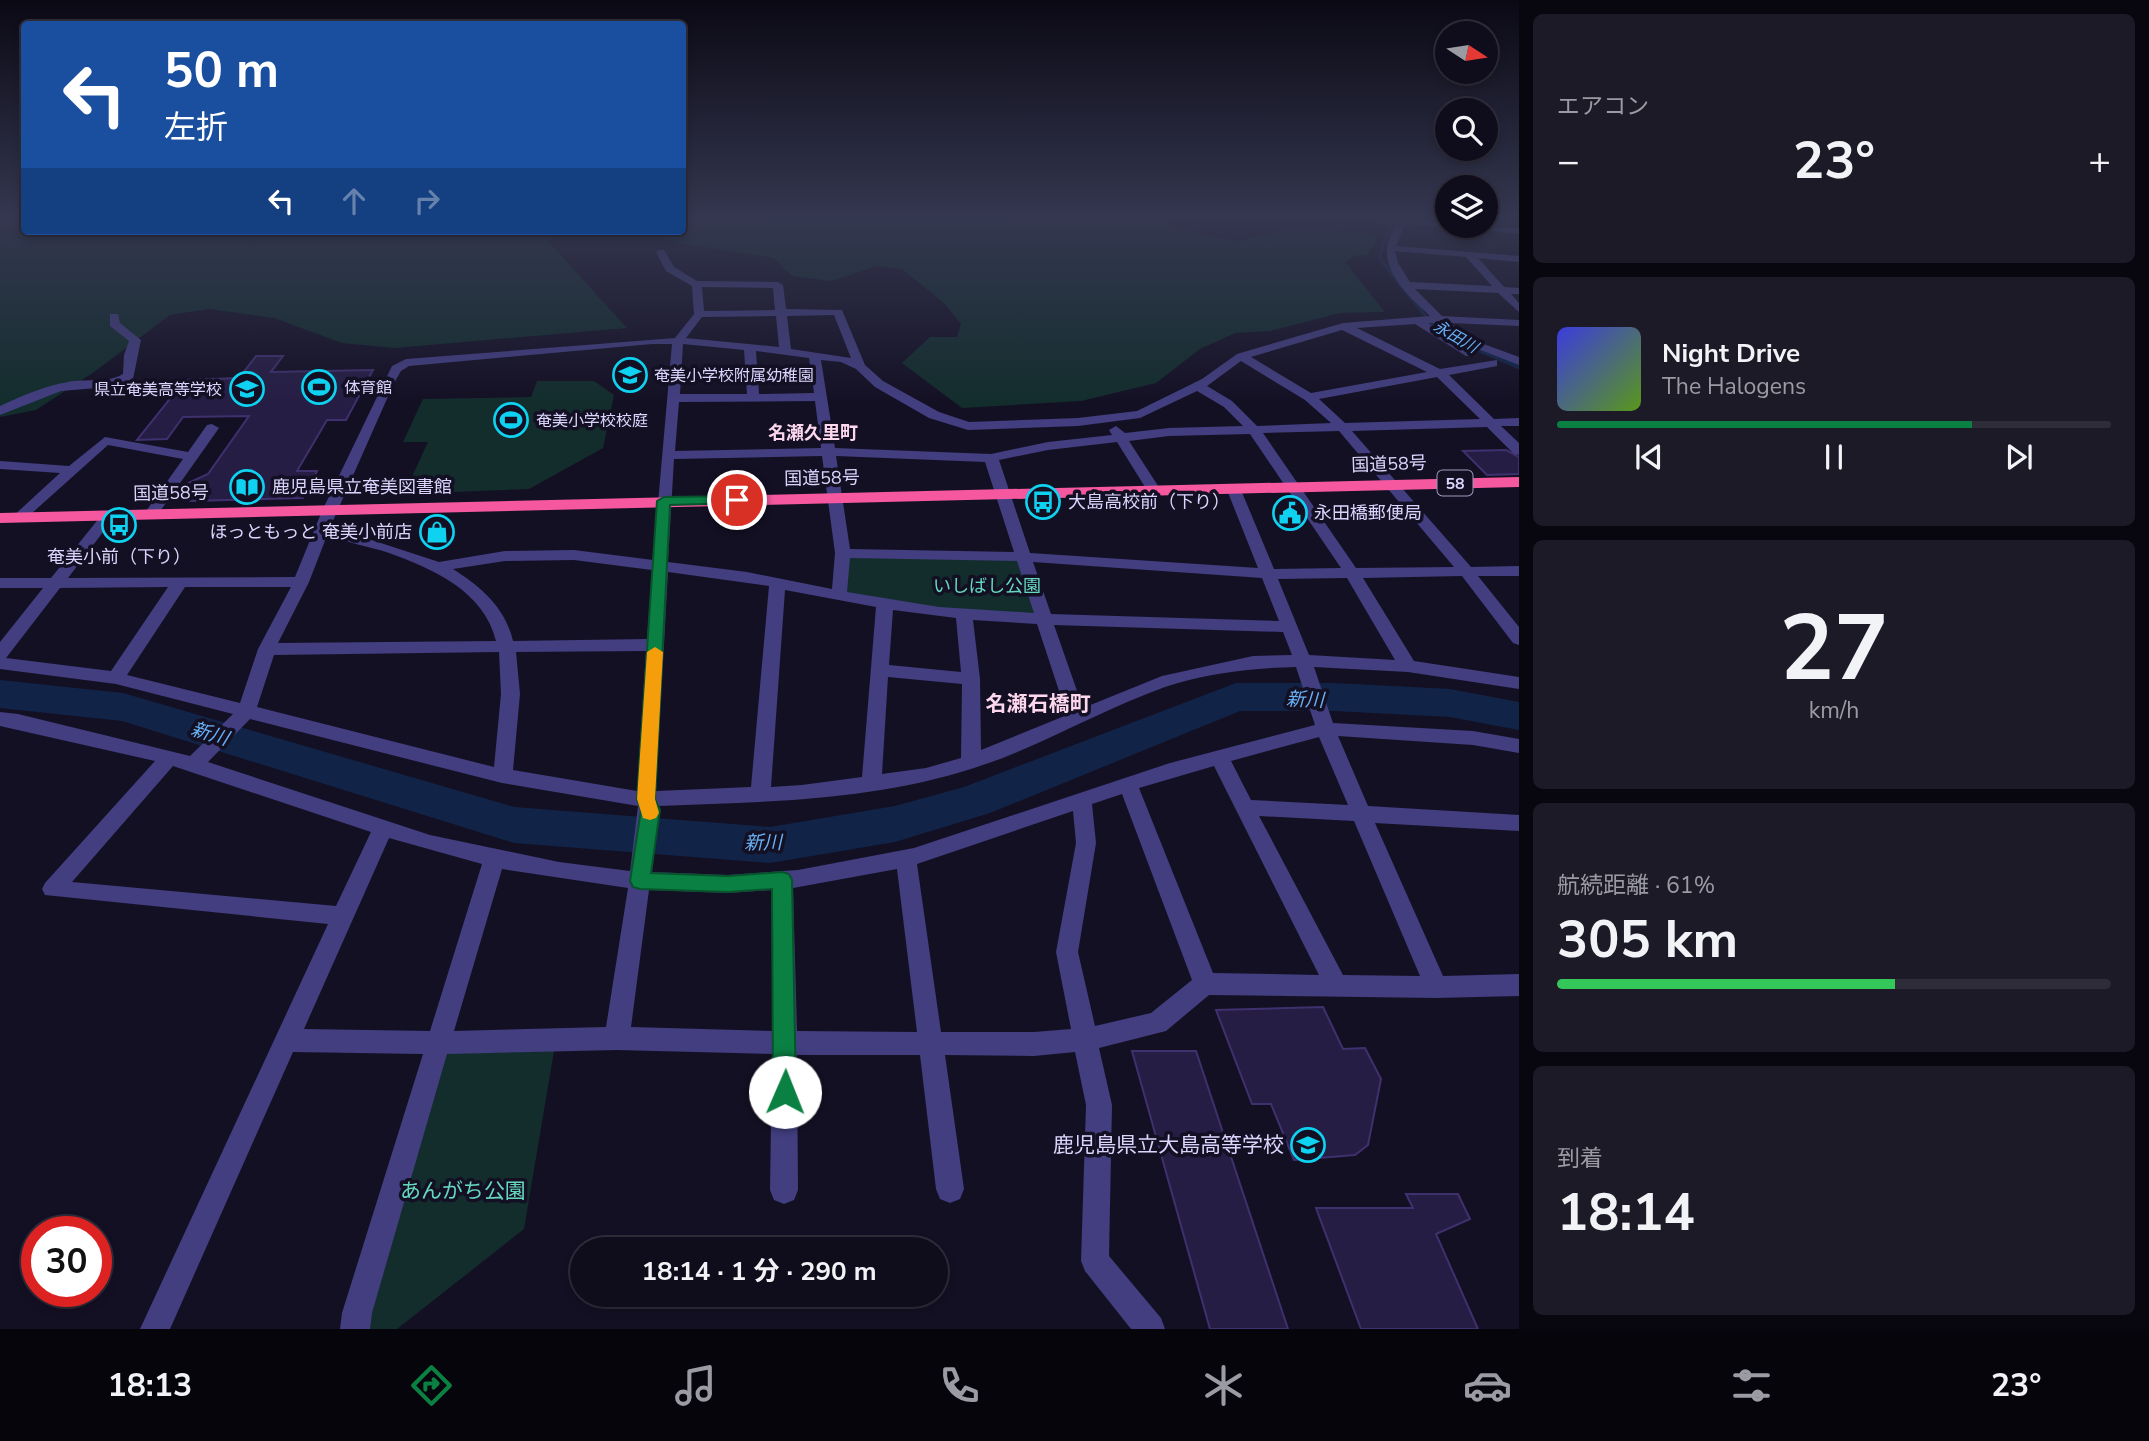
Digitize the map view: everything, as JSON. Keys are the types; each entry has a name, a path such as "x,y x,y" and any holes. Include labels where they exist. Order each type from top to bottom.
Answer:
{"highway":[{"name":"国道58号","path":"8,518 151,514 327,518 664,501 1519,482"}],"street":[{"path":"687,279 695,284 778,285 785,351"},
{"path":"1403,279 1440,319 1463,338 1519,361"},
{"path":"1491,279 1519,309"},
{"path":"617,1038 648,804 664,501 678,341 699,314 695,284"},
{"path":"1407,285 1519,291"},
{"path":"699,314 838,312 860,366"},
{"path":"0,411 61,387 76,384 98,386 122,381 129,376 130,355 135,340 114,324 114,316"},
{"path":"193,765 246,712 267,649 301,582 388,383 400,365 585,345 678,341 750,346 843,359 860,366 879,384 914,405 968,426 1078,422 1140,414 1197,386 1241,356 1343,326 1440,319 1519,323"},
{"path":"1417,320 1433,333 1493,363 1519,372"},
{"path":"1343,326 1441,374 1519,451"},
{"path":"750,346 753,397"},
{"path":"815,356 843,553 839,596"},
{"path":"1241,356 1309,397 1342,427 1466,571 1517,635"},
{"path":"1309,397 1493,363"},
{"path":"1197,386 1228,404 1254,430 1353,575 1408,666"},
{"path":"674,398 820,397"},
{"path":"1109,418 1156,492"},
{"path":"669,455 828,452 991,458 1048,446 1169,432 1519,422"},
{"path":"151,514 212,428"},
{"path":"8,518 73,470 105,441 192,457"},
{"path":"991,458 1077,718"},
{"path":"0,465 73,470"},
{"path":"1234,490 1270,574 1324,723 1436,987"},
{"path":"0,654 110,515"},
{"path":"327,518 342,535 394,550 438,567 470,587 495,615 506,646 511,688 502,776"},
{"path":"843,553 1024,557 1270,574 1519,571"},
{"path":"438,567 463,561 531,554 573,555 661,565 777,583 839,596 964,613 1044,619 1289,626"},
{"path":"116,678 180,582"},
{"path":"0,583 301,582"},
{"path":"760,795 777,583"},
{"path":"870,784 885,603"},
{"path":"964,613 971,679 971,762"},
{"path":"267,649 656,645"},
{"path":"0,663 116,678 502,776 648,804 802,793 926,775 971,762 1163,682 1253,662 1305,666 1408,666 1519,682"},
{"path":"879,670 971,679"},
{"path":"0,719 19,721 169,757 430,843 494,859 559,871 640,875 728,884 782,880 906,858 1128,784 1324,723 1519,746"},
{"path":"169,757 53,889 340,916"},
{"path":"1219,757 1335,985"},
{"path":"1128,784 1205,984"},
{"path":"1082,801 1086,843 1067,951 1072,986 1087,1039 1098,1105 1095,1261 1150,1329"},
{"path":"1244,807 1361,813 1516,827"},
{"path":"157,1329 340,916 383,827"},
{"path":"906,858 950,1189"},
{"path":"358,1324 494,859"},
{"path":"782,880 785,1043 783,1190"},
{"path":"285,1040 439,1043 617,1038 785,1043 1034,1044 1087,1039 1157,1023 1205,984 1436,987 1519,985"}],"green space":[{"path":"0,279 582,279 627,328 395,348 342,343 274,318 209,309 170,315 94,372 36,410 0,417"},
{"path":"914,279 1359,279 1385,312 1340,313 1270,331 1235,333 1200,349 1156,383 1081,401 962,408 902,363 930,337 957,337 961,324 944,303"},
{"name":"奄美小学校校庭","path":"537,381 594,381 614,395 603,448 529,489 404,494 428,442 403,442 423,399 531,397"},
{"name":"いしばし公園","path":"848,555 1019,559 1039,618 956,612 845,596"},
{"name":"あんがち公園","path":"556,1039 524,1229 397,1329 363,1329 439,1043"}],"building":[{"path":"256,356 283,356 271,372 373,370 346,420 327,420 297,471 317,471 303,498 190,501 179,495 186,484 208,474 249,416 183,417 167,439 137,440 185,380 239,378"},
{"path":"1506,450 1519,457 1519,474 1487,475 1463,451"},
{"path":"1323,1007 1343,1049 1365,1048 1381,1079 1368,1145 1355,1155 1294,1160 1271,1104 1252,1104 1216,1010"},
{"path":"1132,1051 1196,1051 1288,1329 1210,1329"},
{"path":"1406,1194 1458,1194 1470,1219 1436,1234 1478,1329 1361,1329 1316,1208 1413,1208"}],"waterway":[{"name":"永田川","path":"1396,279 1431,323 1469,346"},
{"name":"永田川","path":"1469,346 1519,367"},
{"name":"新川","path":"0,694 123,707 514,825 770,845 895,824 974,801 1236,697 1335,697 1450,703 1519,716"}],"slow traffic":[{"path":"650,813 646,799 655,652"}],"place":[{"name":"奄美小学校附属幼稚園","path":"630,375"},
{"name":"体育館","path":"319,387"},
{"name":"県立奄美高等学校","path":"247,389"},
{"name":"奄美小学校校庭","path":"511,420"},
{"name":"鹿児島県立奄美図書館","path":"247,487"},
{"name":"大島高校前（下り）","path":"1043,502"},
{"name":"永田橋郵便局","path":"1290,513"},
{"name":"奄美小前（下り）","path":"119,525"},
{"name":"ほっともっと 奄美小前店","path":"437,532"},
{"name":"鹿児島県立大島高等学校","path":"1308,1145"}],"district":[{"name":"名瀬久里町","path":"813,433"},
{"name":"名瀬石橋町","path":"1038,704"}],"route":[{"path":"737,500 664,501 646,799 650,810 640,881 728,884 782,880 785,1092"}]}
